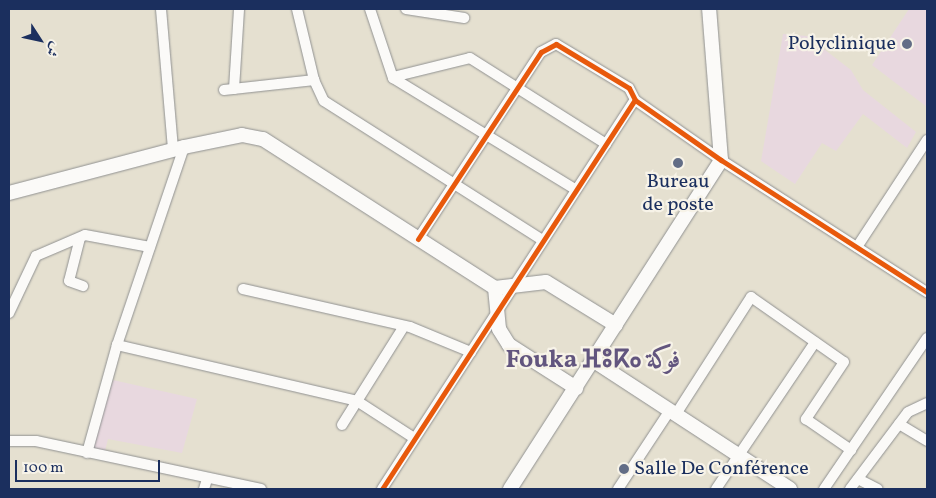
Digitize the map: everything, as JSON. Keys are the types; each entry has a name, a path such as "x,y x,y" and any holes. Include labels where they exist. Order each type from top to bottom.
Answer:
{"main road":[{"path":"510,489 594,361 720,160 709,9"},
{"path":"9,193 178,149 242,135 263,139 495,288 516,284 546,282 616,326"},
{"path":"495,288 499,329 509,345 576,388"},
{"path":"594,361 790,489"}],"street":[{"path":"87,453 117,345 150,247 178,149 161,9"},
{"path":"239,9 229,90 314,80"},
{"path":"297,9 314,80 324,101 541,239"},
{"path":"370,9 393,77 575,189"},
{"path":"406,9 464,18"},
{"path":"418,239 541,52 556,44 629,88 635,100 720,160 857,247 926,288"},
{"path":"393,77 470,58 606,144"},
{"path":"382,489 516,284 541,239 635,100"},
{"path":"857,247 927,140"},
{"path":"9,313 36,256 80,238 150,247"},
{"path":"80,238 69,281 83,286"},
{"path":"243,289 404,326 471,352"},
{"path":"618,489 751,297 844,362 806,419 851,450"},
{"path":"342,425 404,326"},
{"path":"824,489 927,338"},
{"path":"716,489 815,342"},
{"path":"117,345 357,401 414,438"},
{"path":"850,489 908,412 927,402"},
{"path":"899,424 927,441"},
{"path":"9,441 36,441 206,484 261,489"},
{"path":"858,479 878,489"}],"shaded area":[{"name":"Polyclinique","path":"909,9 927,9 927,107 872,65"},
{"path":"783,34 807,36 851,70 863,90 916,132 907,148 863,114 836,151 822,143 795,184 761,161"},
{"path":"113,380 197,399 182,453 108,439 104,455 90,452"}],"cycle path":[{"path":"418,239 541,52 556,44 629,88 635,100 721,160 927,292"},
{"path":"382,489 635,100"}],"place":[{"name":"Polyclinique","path":"907,44"},
{"name":"Bureau de poste","path":"678,163"},
{"name":"Salle De Conférence","path":"624,469"}],"district":[{"name":"Fouka ⴼⵓⴽⴰ فوكة","path":"593,361"}]}
